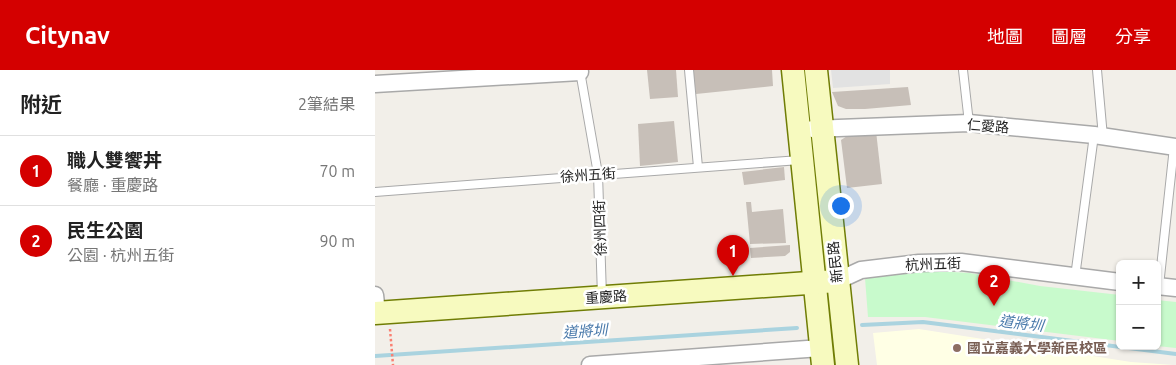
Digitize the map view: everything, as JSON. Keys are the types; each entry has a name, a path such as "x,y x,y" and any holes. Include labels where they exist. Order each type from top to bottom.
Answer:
{"street":[{"name":"新民路","path":"793,70 810,129 837,281 846,356"},
{"name":"新民路","path":"816,70 810,129 802,160 822,356"},
{"path":"375,84 580,71"},
{"name":"仁愛路","path":"810,129 969,123 1098,136 1175,147"},
{"name":"杭州五街","path":"837,281 869,268 919,263 961,262 1075,278 1116,282"},
{"name":"重慶路","path":"375,307 602,298 837,281"},
{"path":"1161,286 1176,288"},
{"path":"590,365 822,356"}],"lane":[{"path":"689,70 698,167"},
{"path":"963,70 969,123"},
{"path":"1075,278 1098,136 1097,70"},
{"name":"徐州四街","path":"580,71 598,174 602,298"},
{"path":"1161,261 1175,147"},
{"name":"徐州五街","path":"375,192 802,160"}],"path":[{"path":"390,337 393,364"}],"shaded area":[{"path":"831,70 890,70 890,84 833,88"},
{"name":"國立嘉義大學新民校區","path":"919,329 1131,362 1174,365 877,365 873,333"}],"green space":[{"path":"934,271 970,273 1040,286 1116,295 1116,341 925,317 868,317 865,278"},
{"path":"1161,300 1176,302 1176,348 1161,346"}],"building":[{"path":"647,70 676,70 678,97 650,99"},
{"path":"693,70 772,70 773,86 696,94"},
{"path":"908,87 911,105 865,109 846,109 838,106 832,92"},
{"path":"674,121 678,162 640,166 638,124"},
{"path":"876,131 882,184 847,188 841,140 852,133"},
{"path":"784,167 785,180 744,185 742,172"},
{"path":"746,202 751,202 752,212 783,209 786,243 750,244"},
{"path":"790,245 790,252 785,256 751,258 750,248"}],"waterway":[{"name":"道將圳","path":"862,325 923,322 1176,354"},
{"name":"道將圳","path":"375,356 797,328"}],"place":[{"name":"職人雙饗丼","path":"733,276"},
{"name":"民生公園","path":"994,306"},
{"name":"國立嘉義大學新民校區","path":"957,348"}]}
